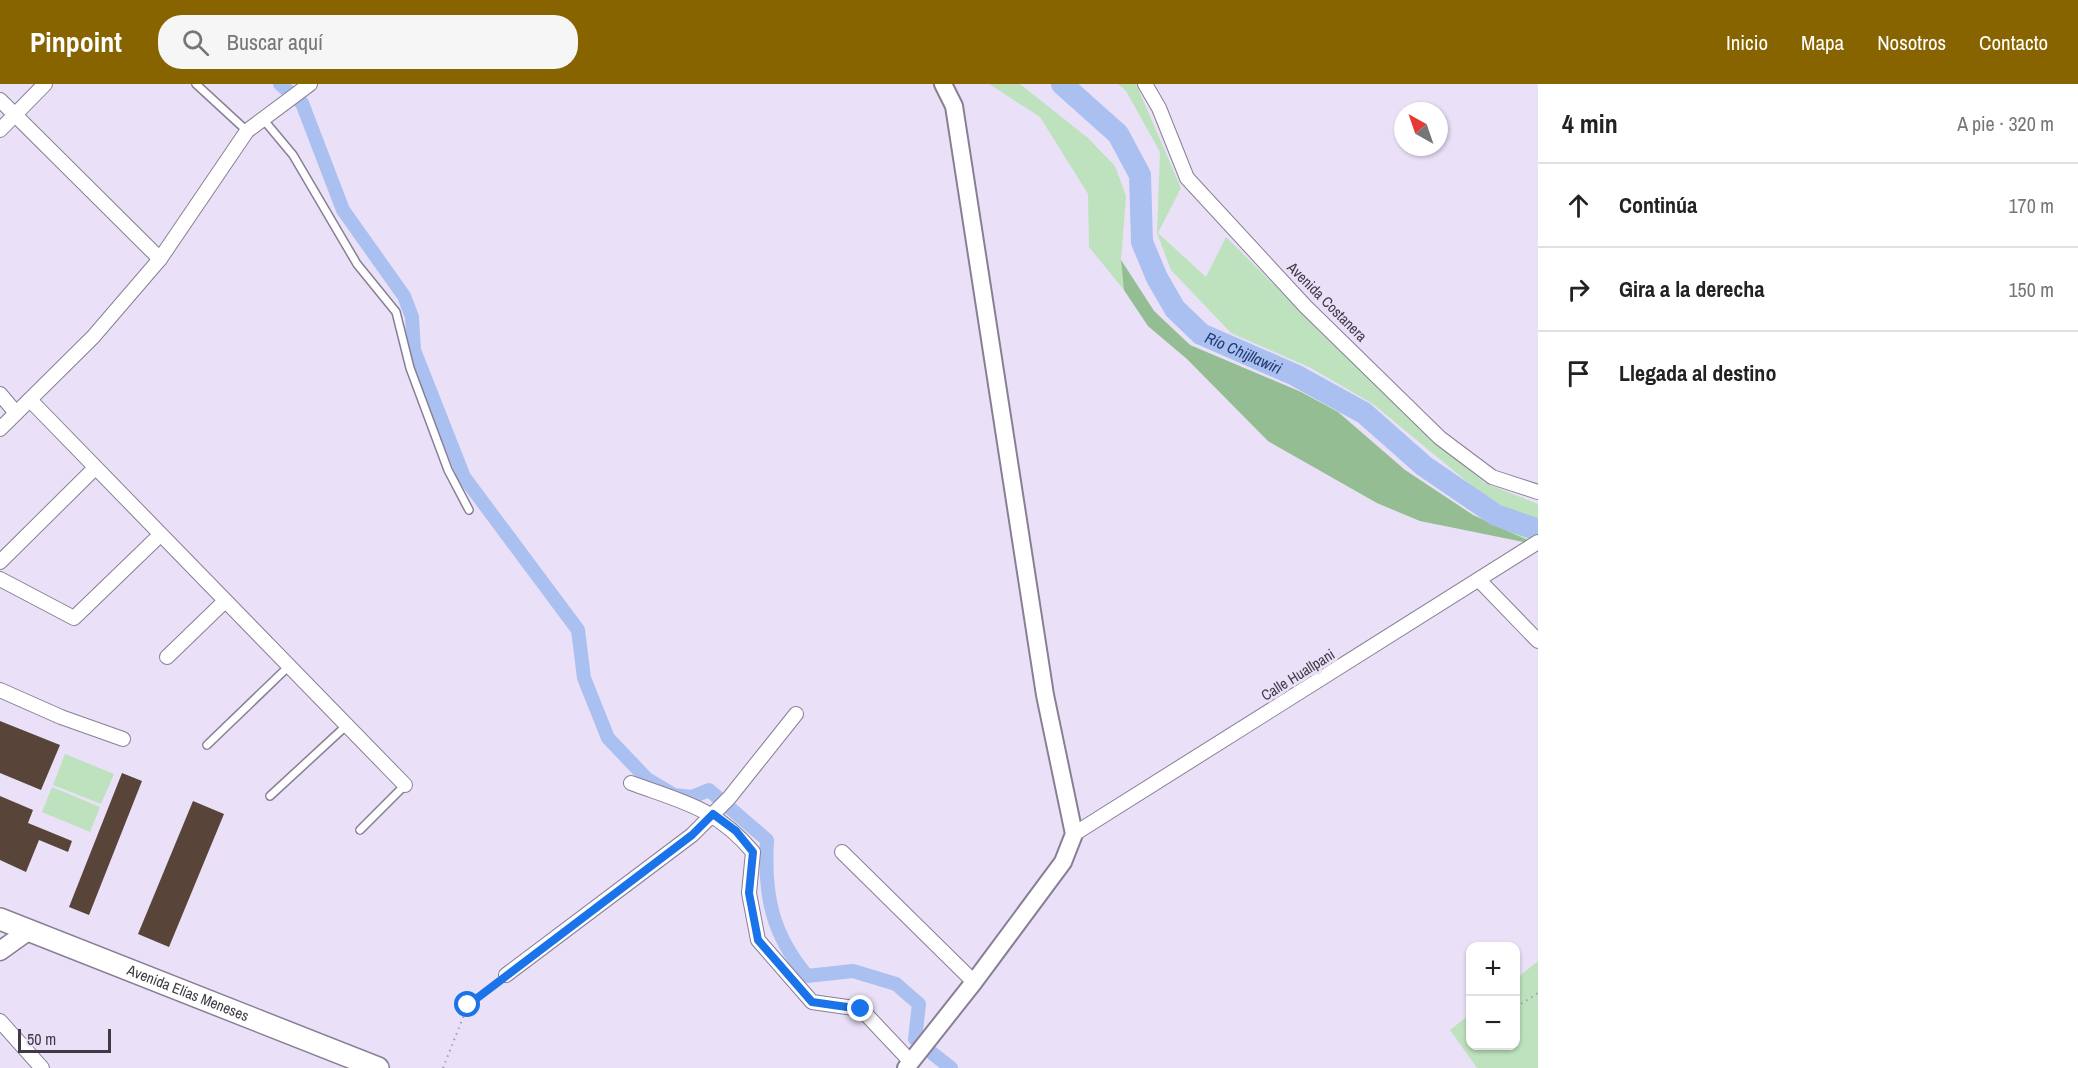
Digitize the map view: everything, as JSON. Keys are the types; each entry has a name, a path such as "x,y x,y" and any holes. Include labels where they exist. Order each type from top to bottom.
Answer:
{"main road":[{"name":"Avenida Elías Meneses","path":"0,919 378,1068"},
{"path":"0,951 28,931"}],"street":[{"path":"0,130 45,84"},
{"path":"0,429 93,337 160,259 247,131 310,84"},
{"path":"631,783 721,807 753,852 749,893 758,940 812,1002 861,1009 908,1065 974,982 1063,862 1074,834 1045,695 954,106 943,84"},
{"name":"Avenida Costanera","path":"1145,84 1159,108 1187,178 1306,307 1440,438 1492,477 1538,492"},
{"path":"0,100 160,259"},
{"path":"0,394 16,413"},
{"path":"30,400 405,785"},
{"path":"0,562 95,468"},
{"path":"0,579 74,618 160,535"},
{"name":"Calle Huallpani","path":"1074,834 1536,543"},
{"path":"1479,580 1538,641"},
{"path":"167,657 225,601"},
{"path":"0,690 61,717 123,739"},
{"path":"506,975 692,835 721,807 796,714"},
{"path":"842,852 974,982"},
{"path":"0,1021 42,1068"}],"lane":[{"path":"196,84 247,131"},
{"path":"267,115 357,264 396,312 410,368 448,470 469,510"},
{"path":"207,745 289,666"},
{"path":"270,796 347,725"},
{"path":"360,830 405,785"}],"path":[{"path":"443,1068 468,1005 506,975"},
{"path":"1520,1004 1538,993"}],"green space":[{"path":"989,84 1020,84 1088,138 1115,166 1126,196 1121,260 1154,311 1190,345 1301,392 1338,412 1405,470 1473,515 1538,543 1420,521 1377,503 1268,441 1187,359 1148,326 1124,290 1089,247 1088,194 1040,117"},
{"path":"1118,84 1136,84 1181,188 1158,233 1206,277 1226,237 1403,413 1437,443 1485,483 1538,504 1538,520 1514,512 1482,494 1373,404 1311,368 1231,333 1171,270 1157,233 1160,152 1126,91"},
{"path":"1121,260 1154,311 1190,345 1301,392 1338,412 1405,470 1473,515 1538,545 1420,521 1377,503 1268,441 1187,359 1148,326 1124,290"},
{"path":"65,754 114,774 101,804 53,785"},
{"path":"52,787 100,807 90,832 42,812"},
{"path":"1538,961 1538,1068 1477,1068 1450,1030 1466,1017 1466,1050 1520,1050 1520,976"}],"building":[{"path":"0,721 60,745 41,790 0,773"},
{"path":"122,773 142,781 89,915 69,907"},
{"path":"0,796 33,810 28,823 72,841 68,852 39,840 26,872 0,860"},
{"path":"193,801 224,814 169,947 138,934"}],"waterway":[{"path":"280,84 302,103 343,210 404,296 412,317 414,350 464,477 578,630 584,678 608,738 647,779 674,795 692,797 709,790 767,840 767,878 772,912 785,944 795,960 807,976 853,971 896,984 919,1004 915,1039"},
{"name":"Río Chijllawiri","path":"1062,84 1118,134 1140,175 1142,242 1157,278 1175,309 1201,334 1295,375 1364,413 1424,466 1496,515 1538,530"},
{"path":"932,1053 951,1068"}],"route":[{"path":"468,1005 692,835 713,814 736,831 753,852 749,893 758,940 812,1002 861,1009"}]}
